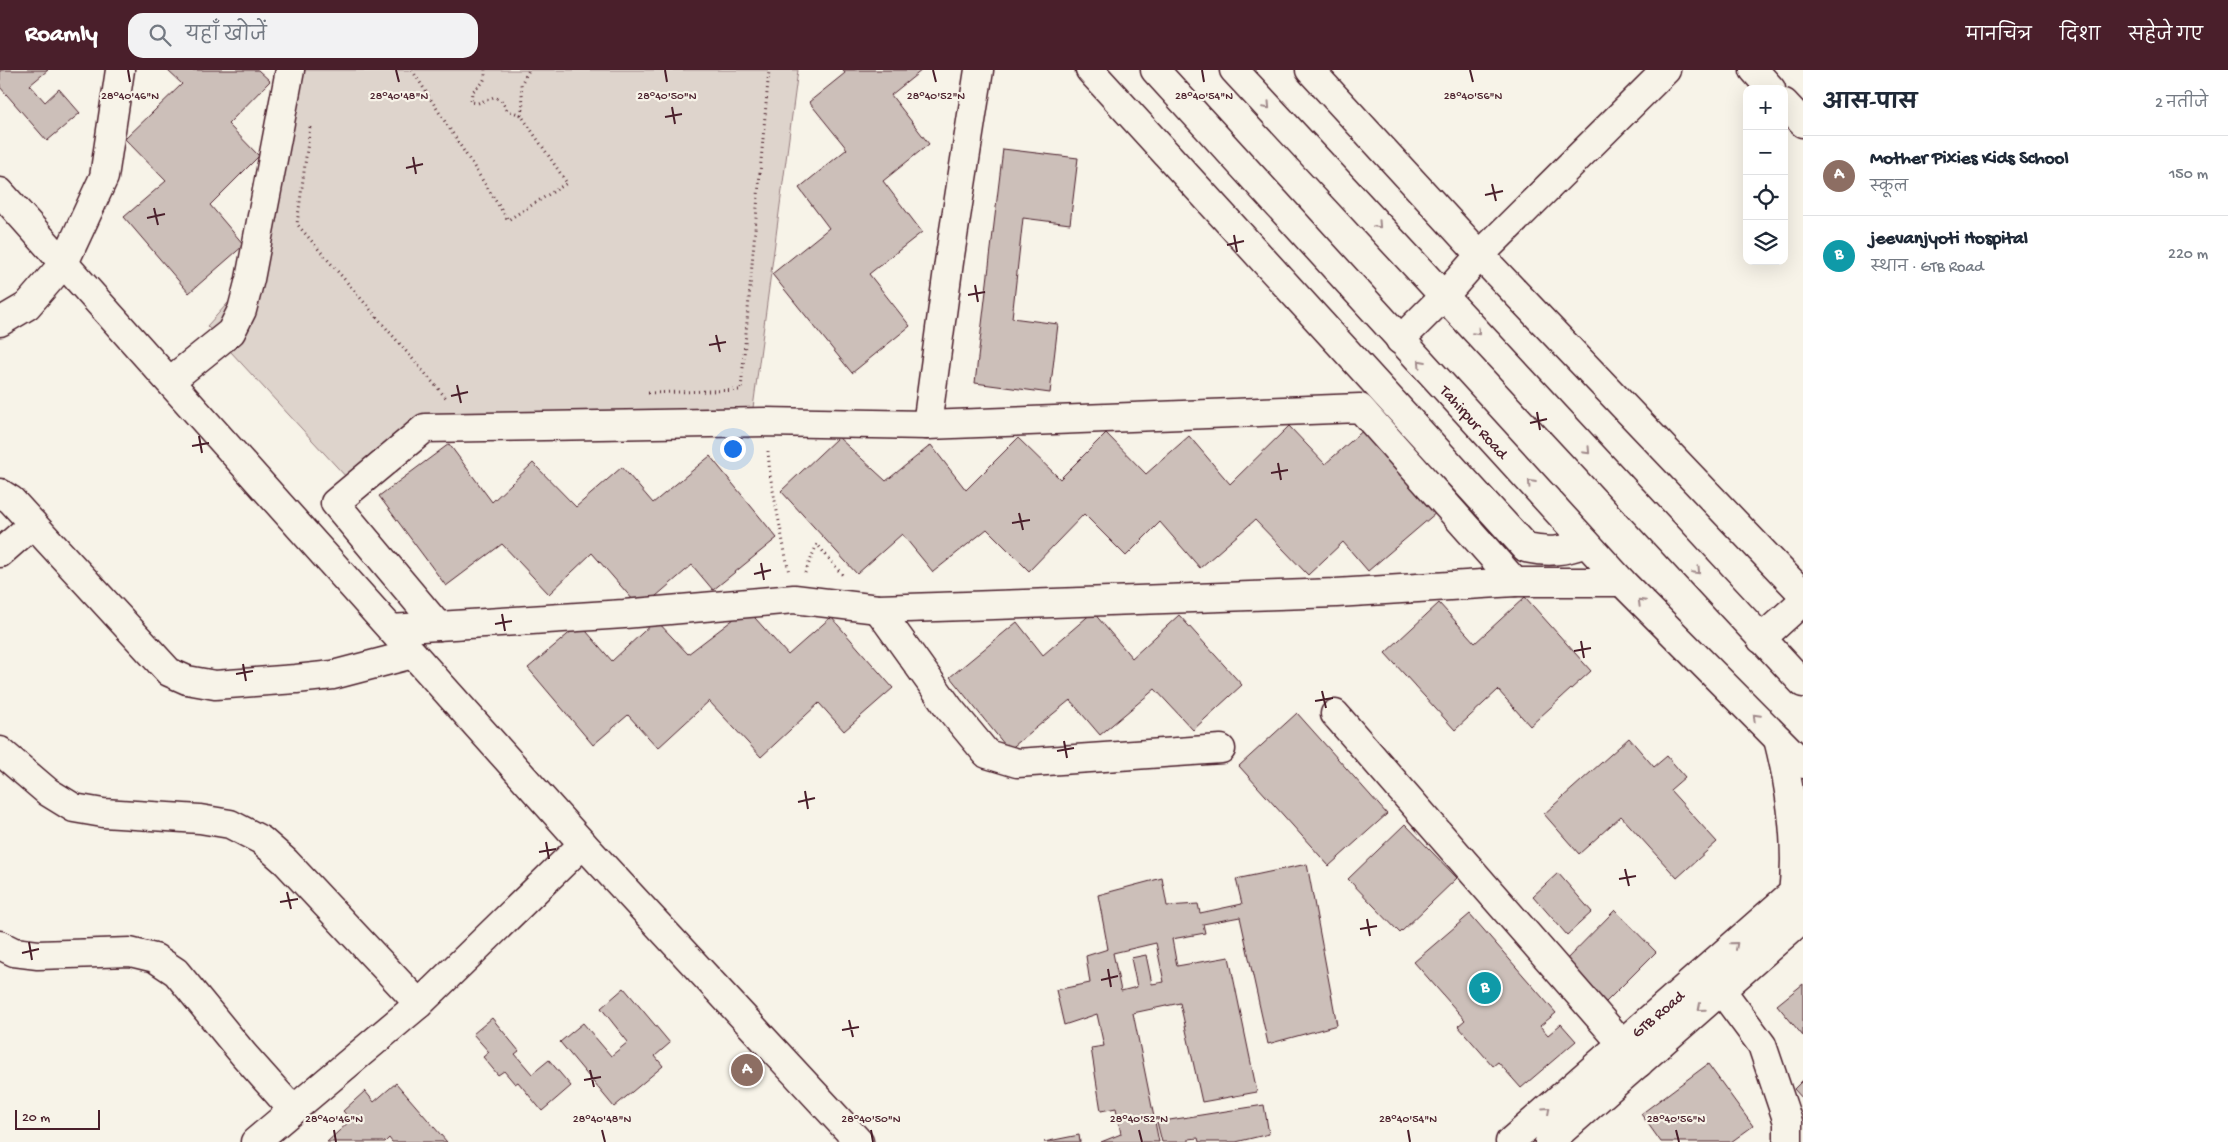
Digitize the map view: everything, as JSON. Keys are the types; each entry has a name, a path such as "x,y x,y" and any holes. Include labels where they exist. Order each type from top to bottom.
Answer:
{"street":[{"path":"0,322 27,306 64,263 104,177 120,70"},
{"path":"170,382 231,332 242,310 250,279 290,70"},
{"path":"927,425 949,262 979,70"},
{"path":"1090,70 1526,548 1544,552 1564,551 1586,543"},
{"name":"Tahirpur Road","path":"1154,70 1622,582 1803,764"},
{"path":"1234,70 1445,295 1761,640 1803,683"},
{"path":"1310,70 1483,260 1803,594"},
{"path":"1400,340 1483,260 1666,70"},
{"path":"1754,70 1767,85"},
{"path":"1788,107 1803,123"},
{"path":"2,196 848,1137"},
{"path":"438,626 335,503 425,428 765,422 927,425 1360,408 1516,582"},
{"path":"0,493 11,500 168,672 187,680 215,685 334,675 413,654"},
{"path":"0,553 33,524"},
{"path":"391,629 614,615 794,599 874,608 1336,593 1516,582 1622,582"},
{"path":"1761,640 1803,601"},
{"path":"874,608 949,708 987,754 1017,763 1221,749"},
{"path":"1335,714 1630,1053"},
{"path":"1778,739 1786,769 1795,829 1796,870 1800,899"},
{"path":"0,751 48,792 74,808 103,813 200,819 230,824 261,840 286,862 419,1004"},
{"path":"255,1142 419,1004 583,844"},
{"name":"GTB Road","path":"1510,1142 1630,1053 1714,980 1800,899"},
{"path":"0,945 14,952 38,955 130,952 155,958 176,972 244,1055 293,1110"},
{"path":"1714,980 1762,1045 1788,1122 1788,1142"},
{"name":"GTB Road","path":"1549,1142 1630,1053"}],"path":[{"path":"412,70 508,220 567,183 521,115 507,110 501,100 494,97 478,103 471,102 472,92 484,83 486,79 484,70"},
{"path":"521,115 523,102 521,84 529,70"},
{"path":"769,70 741,390 765,422 770,475 794,599"},
{"path":"312,118 297,224 449,401"},
{"path":"644,393 741,390"},
{"path":"794,599 817,544 874,608"}],"shaded area":[{"path":"293,70 798,70 749,438 438,420 348,479 207,326 266,261"}],"building":[{"path":"0,70 48,70 30,85 45,102 59,89 80,113 47,141 0,87"},
{"path":"167,70 258,70 270,81 228,124 259,156 210,205 244,245 189,293 124,217 166,181 125,139 182,84"},
{"path":"843,70 922,70 891,95 929,144 883,181 922,232 869,274 910,326 852,373 772,274 829,228 799,188 847,149 809,102 845,73"},
{"path":"1003,149 1078,158 1070,224 1023,218 1012,318 1058,324 1050,393 975,383"},
{"path":"1289,426 1325,464 1366,428 1437,512 1368,571 1343,542 1308,575 1255,520 1200,568 1160,522 1126,556 1084,514 1029,571 987,529 933,572 902,534 857,574 781,491 838,437 886,481 931,445 966,490 1018,438 1060,479 1106,433 1146,474 1189,436 1230,484"},
{"path":"449,444 492,502 533,463 576,507 622,467 653,503 710,456 777,538 713,590 692,565 641,609 592,553 549,594 502,544 446,586 379,496"},
{"path":"1525,597 1591,671 1530,726 1498,690 1455,730 1385,653 1439,603 1475,643"},
{"path":"747,609 788,655 831,617 893,688 844,731 819,703 761,757 709,701 658,748 628,715 593,745 528,668 580,624 612,661 656,620 688,654"},
{"path":"1093,612 1132,658 1179,615 1242,685 1193,730 1155,689 1100,735 1070,700 1009,750 950,677 1017,622 1043,655"},
{"path":"1297,713 1387,814 1329,866 1239,766"},
{"path":"1629,738 1654,767 1667,756 1685,777 1670,790 1717,842 1677,878 1621,816 1579,854 1544,814"},
{"path":"1405,824 1457,878 1400,933 1348,879"},
{"path":"1307,864 1337,1025 1268,1044 1240,917 1203,924 1205,933 1172,939 1177,966 1229,957 1257,1092 1202,1102 1180,1003 1133,1013 1159,1142 1101,1142 1121,1134 1116,1108 1101,1111 1091,1048 1104,1046 1097,1014 1064,1025 1056,990 1090,983 1086,956 1108,949 1098,895 1162,878 1167,906 1198,904 1200,913 1242,904 1236,879","holes":["1156,943 1164,982 1152,984 1146,955 1131,958 1137,987 1121,991 1113,953"]},
{"path":"1558,873 1592,912 1567,935 1533,896"},
{"path":"1615,910 1656,952 1599,1009 1558,968"},
{"path":"1470,914 1556,1013 1540,1026 1548,1035 1561,1024 1576,1041 1521,1088 1498,1062 1493,1066 1458,1026 1465,1020 1414,962"},
{"path":"1803,984 1803,1036 1777,1005"},
{"path":"624,988 670,1043 655,1056 663,1066 614,1107 560,1042 583,1023 611,1056 628,1042 601,1008"},
{"path":"492,1018 519,1051 515,1054 532,1074 549,1060 571,1086 542,1111 518,1082 515,1084 504,1071 498,1075 483,1057 489,1052 473,1034"},
{"path":"1708,1064 1753,1126 1731,1142 1661,1142 1641,1114"},
{"path":"1803,1080 1803,1099 1794,1089"},
{"path":"396,1083 447,1142 392,1142 389,1138 385,1142 327,1142 351,1120 343,1111 365,1091 374,1102"},
{"path":"1264,1105 1269,1134 1236,1142 1199,1142 1198,1138 1189,1139 1189,1142 1162,1142 1157,1122"},
{"path":"1079,1135 1080,1142 1044,1142"}],"place":[{"name":"jeevanjyoti Hospital","path":"1485,988"},
{"name":"Mother Pixies Kids School","path":"747,1070"}]}
